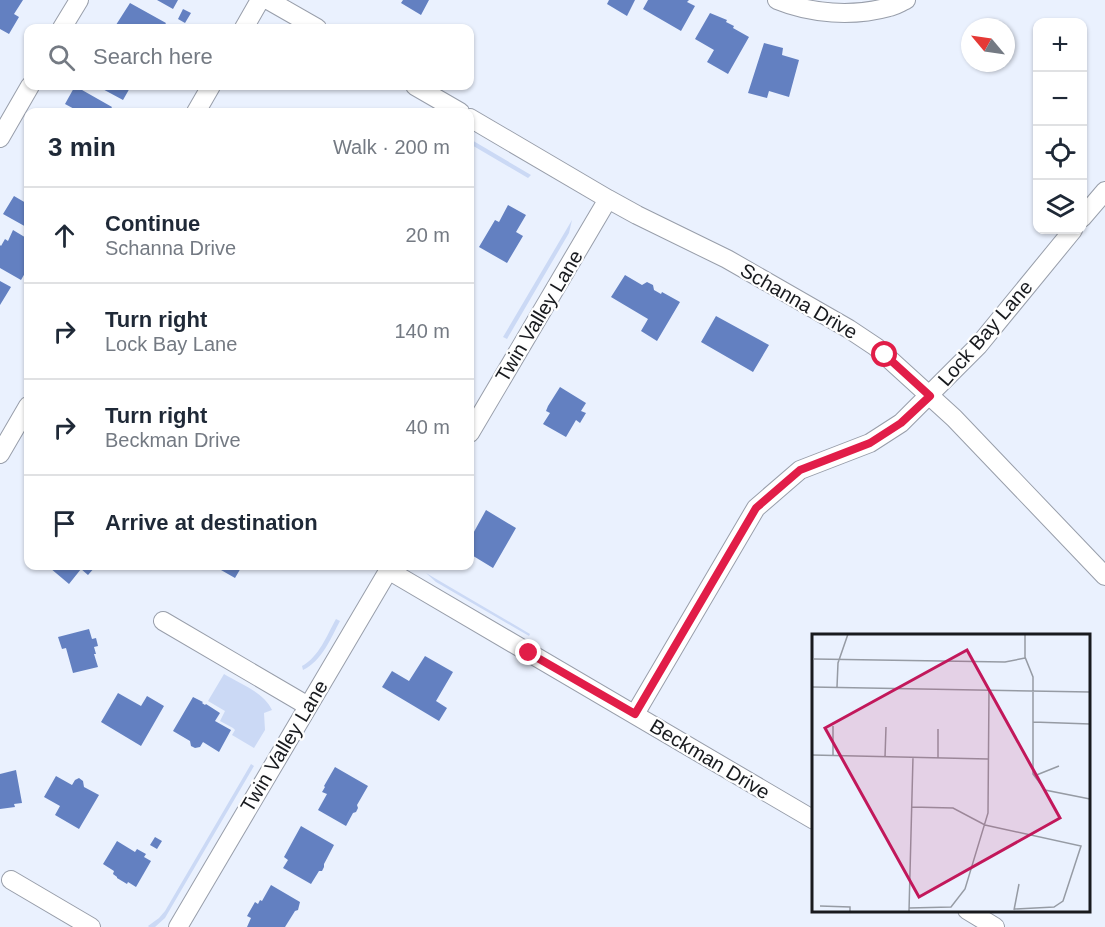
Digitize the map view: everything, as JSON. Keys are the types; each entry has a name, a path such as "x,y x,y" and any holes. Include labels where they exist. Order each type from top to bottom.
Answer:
{"street":[{"path":"64,24 79,0"},
{"path":"245,24 260,0"},
{"path":"268,0 310,24"},
{"path":"777,0 807,10 823,6 857,12 889,7 906,0"},
{"path":"0,138 28,90"},
{"path":"198,108 209,90"},
{"path":"422,90 453,108"},
{"name":"Schanna Drive","path":"474,120 637,215 727,259 876,347 954,418 1105,576"},
{"path":"1087,213 1105,191"},
{"name":"Twin Valley Lane","path":"474,426 608,199"},
{"name":"Lock Bay Lane","path":"635,714 756,508 800,470 870,443 901,423 978,346 1070,234"},
{"path":"0,454 24,413"},
{"name":"Twin Valley Lane","path":"178,927 389,570"},
{"name":"Beckman Drive","path":"393,570 812,819"},
{"path":"163,621 308,706"},
{"path":"11,880 92,927"},
{"path":"970,912 995,927"}],"shaded area":[{"path":"474,141 531,175 528,178 474,146"},
{"path":"572,220 569,233 507,339 503,337"},
{"path":"426,573 530,634 529,636 436,582"},
{"path":"336,619 340,621 325,648 316,661 303,670 302,666 318,651"},
{"path":"224,674 258,693 272,710 264,713 265,730 254,748 232,735 235,730 220,721 225,711 208,701"},
{"path":"251,764 254,766 165,918 155,927 149,927 165,911"}],"building":[{"path":"0,0 23,0 14,14 19,17 9,34 0,29"},
{"path":"157,0 178,0 173,9"},
{"path":"403,0 429,0 421,15 401,3"},
{"path":"609,0 635,0 627,16 607,4"},
{"path":"648,0 689,0 687,2 695,6 681,31 643,9"},
{"path":"130,3 166,23 165,24 117,24"},
{"path":"183,9 191,13 185,23 178,19"},
{"path":"710,13 727,20 726,22 734,26 733,28 749,37 728,74 707,62 714,50 695,39"},
{"path":"764,43 783,48 782,55 799,60 789,97 769,91 767,98 748,93"},
{"path":"73,90 82,90 112,107 72,108 65,104"},
{"path":"104,90 129,90 123,100"},
{"path":"14,196 24,202 24,226 3,214"},
{"path":"508,205 526,215 516,232 523,236 507,263 479,247 495,220 499,222"},
{"path":"13,230 24,237 24,275 21,280 0,268 0,245 5,239 8,241"},
{"path":"625,275 642,285 647,282 653,285 654,290 680,302 657,341 641,331 648,319 611,297"},
{"path":"0,281 11,287 0,305"},
{"path":"716,316 769,345 753,372 701,342"},
{"path":"560,387 586,403 581,411 586,413 580,423 576,420 566,437 543,424 550,413 546,411 548,406"},
{"path":"486,510 516,528 493,568 474,556 474,532"},
{"path":"52,570 80,570 69,584"},
{"path":"82,570 92,570 88,575"},
{"path":"221,570 240,570 235,578"},
{"path":"89,629 92,639 96,638 98,646 94,647 96,654 94,654 98,667 73,673 66,648 62,649 58,637"},
{"path":"425,656 453,672 436,701 447,708 439,721 382,687 392,671 409,681"},
{"path":"118,693 141,706 147,696 164,706 141,746 101,722"},
{"path":"193,697 220,713 215,721 231,730 219,752 203,742 200,747 195,748 191,746 190,741 173,731"},
{"path":"335,767 368,786 357,805 356,812 353,813 346,826 318,810 327,794 322,792 324,786"},
{"path":"16,770 22,803 14,804 15,807 0,809 0,774"},
{"path":"56,776 72,785 79,778 83,781 84,787 99,795 79,829 55,815 60,806 44,797"},
{"path":"301,826 334,845 322,871 319,871 311,884 283,868 288,860 284,857"},
{"path":"155,837 162,841 157,849 150,845"},
{"path":"117,841 135,852 137,849 146,854 144,857 151,861 136,887 117,878 113,874 114,871 103,864"},
{"path":"271,885 300,902 298,910 285,927 247,927 251,918 247,916 255,902 258,904 260,900 262,901"}],"route":[{"path":"529,653 635,714 756,508 800,470 870,443 901,423 930,396 885,355"}]}
